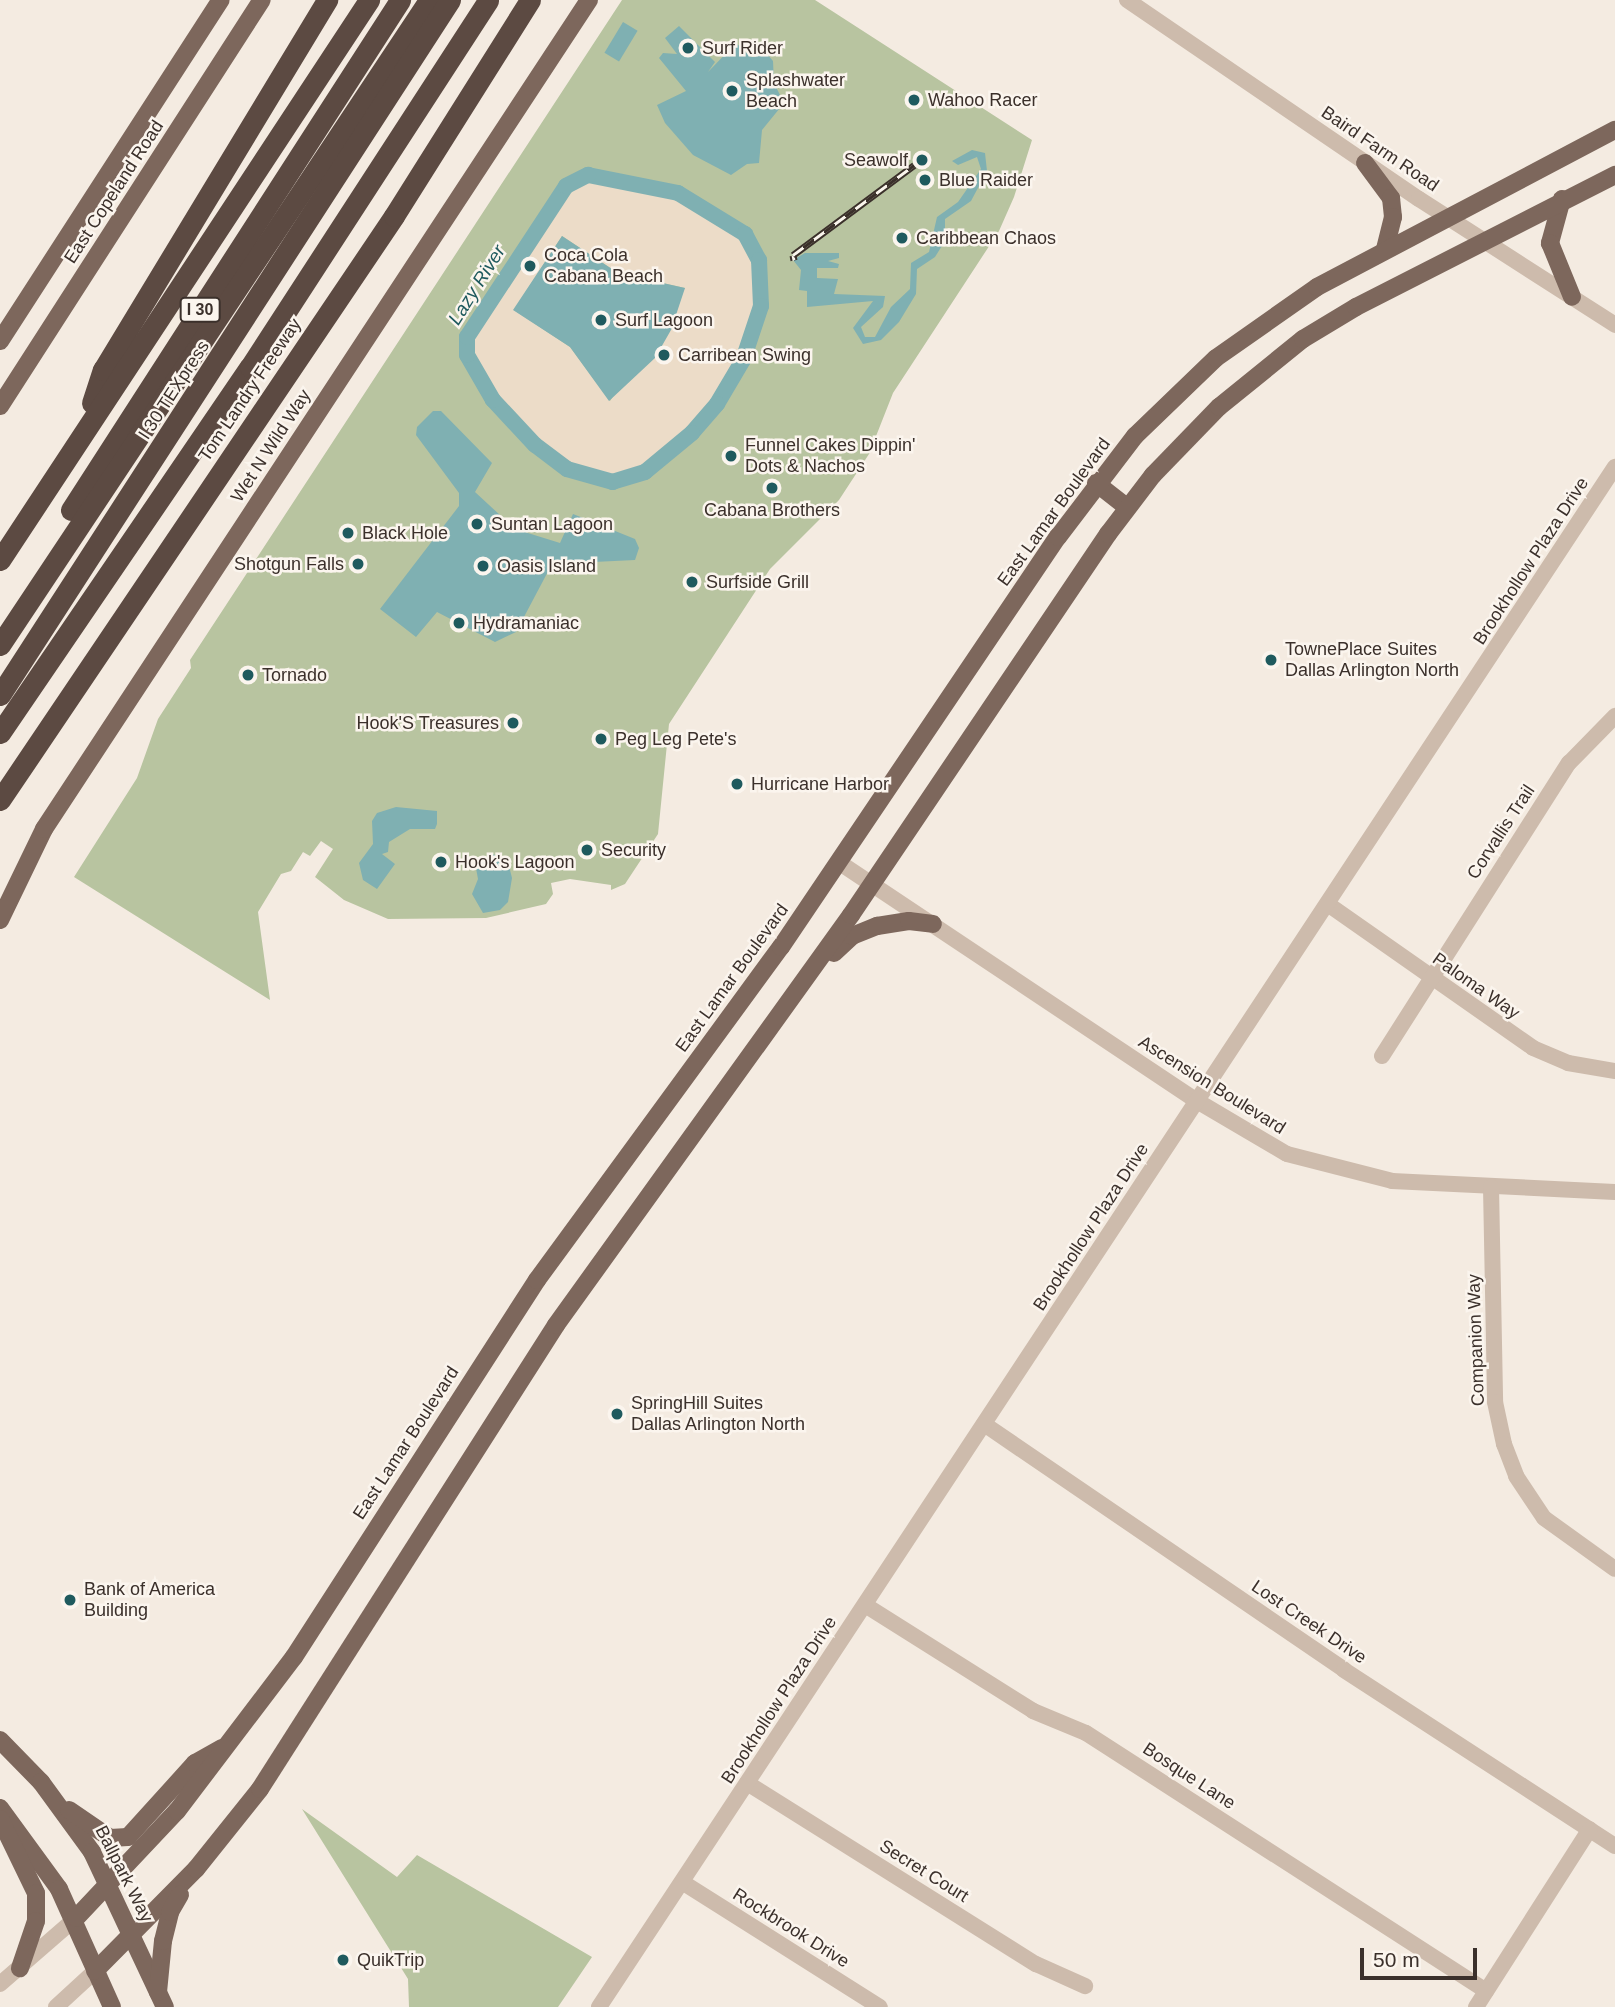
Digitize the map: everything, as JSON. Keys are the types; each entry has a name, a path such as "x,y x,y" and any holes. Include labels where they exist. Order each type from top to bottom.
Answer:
{"highway":[{"path":"80,435 103,370 327,0"},
{"name":"I 30","path":"0,560 369,0"},
{"name":"I 30","path":"0,620 400,0"},
{"path":"0,645 429,0"},
{"name":"I 30 TEXpress","path":"0,695 450,0"},
{"path":"0,733 250,367 488,0"},
{"name":"Tom Landry Freeway","path":"0,800 386,227 530,0"}],"main road":[{"name":"East Copeland Road","path":"0,341 221,0"},
{"name":"East Copeland Road","path":"0,406 262,0"},
{"name":"Wet N Wild Way","path":"0,920 44,829 589,0"},
{"name":"East Lamar Boulevard","path":"76,1919 177,1811 294,1657 537,1280 840,863 1096,483 1170,400 1216,358 1317,287 1615,130"},
{"path":"1364,163 1391,198 1393,217 1385,249"},
{"path":"162,2000 170,1912 196,1869 280,1760 328,1677 556,1325 808,977 1127,507 1198,427 1294,346 1356,307 1615,174"},
{"path":"1562,199 1550,243 1572,297"},
{"path":"1096,483 1127,507"},
{"path":"0,888 44,829"},
{"path":"808,977 852,936 909,921 933,924"},
{"name":"Ballpark Way","path":"0,1740 57,1802 109,1886 162,2000"},
{"path":"57,1802 105,1836 128,1837 195,1763 228,1744"},
{"path":"0,1808 43,1862 76,1919 95,1971 113,2007"},
{"path":"0,1819 36,1893 36,1921 20,1968"},
{"path":"95,1971 196,1869"}],"street":[{"name":"Baird Farm Road","path":"1127,0 1364,163 1615,324"},
{"name":"Brookhollow Plaza Drive","path":"599,2007 1329,905 1615,467"},
{"name":"Corvallis Trail","path":"1382,1055 1569,763 1615,716"},
{"name":"Ascension Boulevard","path":"840,863 1197,1101 1287,1154 1321,1166 1392,1181 1615,1192"},
{"name":"Paloma Way","path":"1329,905 1533,1048 1567,1063 1615,1071"},
{"name":"Companion Way","path":"1491,1187 1495,1402 1504,1444 1516,1476 1544,1518 1615,1569"},
{"name":"Lost Creek Drive","path":"984,1424 1344,1670 1615,1846"},
{"name":"Bosque Lane","path":"864,1605 1033,1711 1087,1733 1486,1991"},
{"name":"Secret Court","path":"747,1783 1036,1964 1085,1986"},
{"path":"1476,2007 1590,1829"},
{"name":"Rockbrook Drive","path":"682,1882 880,2007"},
{"name":"East Lamar Boulevard","path":"0,1984 76,1919"},
{"path":"56,2007 95,1971"}],"green space":[{"path":"622,0 815,0 1032,140 1014,197 999,231 893,393 869,454 839,500 770,569 669,724 658,834 625,884 611,890 611,885 570,879 551,883 553,894 546,904 486,918 388,919 344,900 315,877 333,849 321,841 310,856 303,852 291,871 281,874 258,912 270,1000 74,877 137,778 158,719 191,668 190,660"},
{"path":"302,1809 397,1877 417,1855 592,1957 558,2007 409,2007 408,1979"}],"shaded area":[{"path":"589,180 676,197 742,239 755,262 756,304 739,358 713,401 689,430 642,468 613,477 585,471 538,441 497,397 471,354 472,338 569,189","holes":["562,236 618,273 685,288 610,401 570,347 514,310"]}],"water":[{"path":"623,22 638,31 619,62 604,53"},
{"path":"679,26 715,62 708,72 736,43 751,57 767,54 773,61 774,83 784,103 762,130 759,163 747,164 731,175 693,155 665,123 657,105 686,91 659,58 663,53 677,54 665,38"},
{"path":"972,150 985,153 987,171 971,201 945,219 945,241 935,257 917,269 916,294 899,322 881,340 863,344 853,328 873,301 807,307 807,291 799,290 801,270 793,260 805,253 839,253 839,258 828,261 839,264 838,268 817,268 817,278 838,279 834,294 885,296 883,307 861,327 865,337 875,337 891,307 910,289 911,263 929,252 937,217 958,202 981,169 977,157 958,165 952,161"},
{"name":"Surf Lagoon","path":"562,236 618,273 685,288 671,330 655,358 609,401 570,347 513,310"},
{"name":"Suntan Lagoon","path":"433,411 441,411 492,463 475,492 515,529 560,543 573,514 635,539 639,548 635,560 552,564 516,632 495,642 437,612 416,637 380,609 459,506 459,493 416,435 417,427"},
{"path":"396,807 437,811 437,824 435,829 410,829 389,842 388,852 382,854 395,864 377,889 363,880 359,863 373,844 372,821 377,813"},
{"path":"493,854 508,862 512,878 508,902 500,910 483,913 472,894 478,879 475,863"}],"waterway":[{"name":"Lazy River","path":"588,175 678,193 745,234 759,260 761,306 743,360 717,404 692,433 645,472 613,482 567,469 535,445 493,400 467,355 467,337 566,186 588,175"}],"railway":[{"path":"794,260 793,255 914,165"}],"place":[{"name":"Surf Rider","path":"688,48"},
{"name":"Splashwater Beach","path":"732,91"},
{"name":"Wahoo Racer","path":"914,100"},
{"name":"Seawolf","path":"922,160"},
{"name":"Blue Raider","path":"925,180"},
{"name":"Caribbean Chaos","path":"902,238"},
{"name":"Coca Cola Cabana Beach","path":"530,266"},
{"name":"Surf Lagoon","path":"601,320"},
{"name":"Carribean Swing","path":"664,355"},
{"name":"Funnel Cakes Dippin' Dots & Nachos","path":"731,456"},
{"name":"Cabana Brothers","path":"772,488"},
{"name":"Suntan Lagoon","path":"477,524"},
{"name":"Black Hole","path":"348,533"},
{"name":"Shotgun Falls","path":"358,564"},
{"name":"Oasis Island","path":"483,566"},
{"name":"Surfside Grill","path":"692,582"},
{"name":"Hydramaniac","path":"459,623"},
{"name":"TownePlace Suites Dallas Arlington North","path":"1271,660"},
{"name":"Tornado","path":"248,675"},
{"name":"Hook'S Treasures","path":"513,723"},
{"name":"Peg Leg Pete's","path":"601,739"},
{"name":"Hurricane Harbor","path":"737,784"},
{"name":"Security","path":"587,850"},
{"name":"Hook's Lagoon","path":"441,862"},
{"name":"SpringHill Suites Dallas Arlington North","path":"617,1414"},
{"name":"Bank of America Building","path":"70,1600"},
{"name":"QuikTrip","path":"343,1960"}]}
